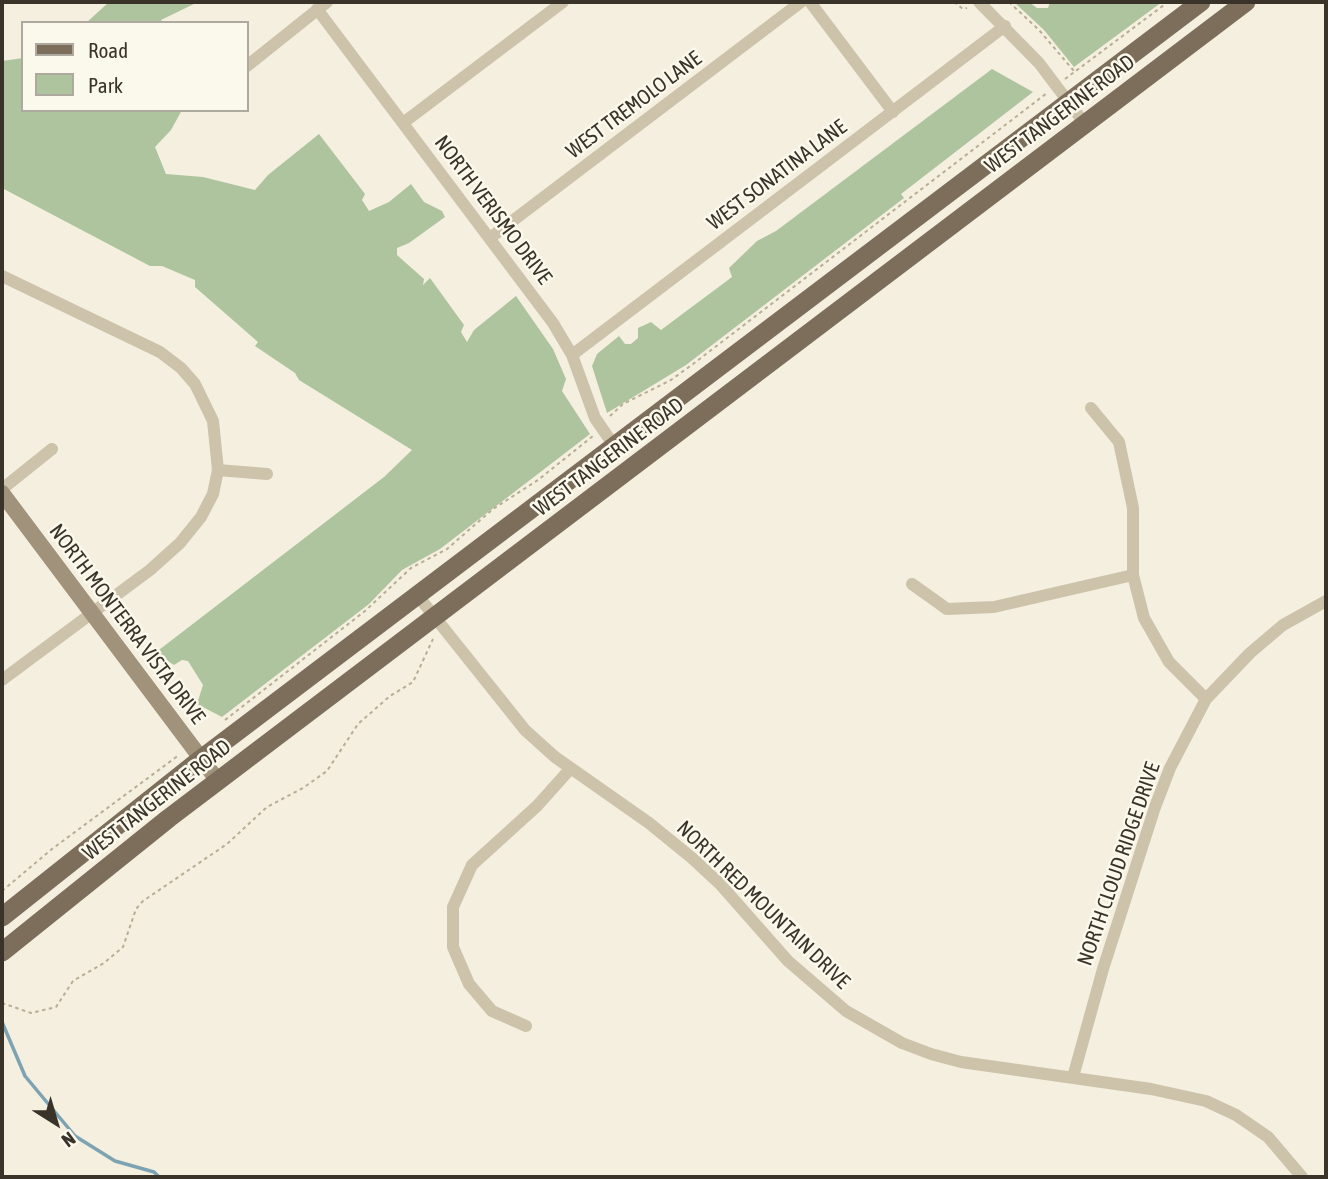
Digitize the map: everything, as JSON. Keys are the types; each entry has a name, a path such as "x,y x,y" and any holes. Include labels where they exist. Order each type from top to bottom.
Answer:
{"main road":[{"name":"WEST TANGERINE ROAD","path":"2,917 197,753 418,596 1201,2"},
{"name":"WEST TANGERINE ROAD","path":"2,952 218,781 438,622 1246,2"}],"street":[{"path":"403,123 564,2"},
{"name":"WEST TREMOLO LANE","path":"490,238 801,2"},
{"path":"810,2 893,112"},
{"path":"980,2 1005,26 1057,86 1085,124"},
{"path":"248,65 322,5"},
{"name":"NORTH VERISMO DRIVE","path":"322,5 403,123 544,310 572,355 595,418 615,447"},
{"name":"WEST SONATINA LANE","path":"572,355 1005,26"},
{"path":"2,276 160,352 181,368 195,384 213,421 218,470 213,495 201,517 180,543 2,680"},
{"path":"1091,408 1119,442 1133,508 1133,575 1144,618 1169,662 1206,699"},
{"path":"2,491 52,449"},
{"path":"218,470 267,474"},
{"name":"NORTH MONTERRA VISTA DRIVE","path":"2,491 218,781"},
{"path":"912,584 947,609 994,607 1133,575"},
{"name":"NORTH RED MOUNTAIN DRIVE","path":"418,596 516,721 571,768 632,810 692,858 814,986 871,1027 931,1054 961,1062 1186,1095 1221,1106 1268,1137 1302,1177"},
{"name":"NORTH CLOUD RIDGE DRIVE","path":"1073,1077 1103,969 1155,807 1170,768 1206,699 1250,653 1283,625 1326,601"},
{"path":"526,1026 492,1012 468,984 453,947 453,907 472,865 537,806 571,768"}],"path":[{"path":"954,2 963,9 980,2"},
{"path":"1009,2 1075,72"},
{"path":"608,419 623,404 671,380 693,364 1168,2"},
{"path":"223,722 365,611 411,568 447,549 493,509 538,480 594,435"},
{"path":"2,1003 31,1013 43,1013 56,1007 73,981 104,963 123,947 134,914 143,901 220,850 267,807 303,788 327,771 358,724 390,696 413,682 438,622"},
{"path":"2,891 70,835 197,753"},
{"path":"2,884 7,887"}],"green space":[{"path":"109,2 198,2 162,21 88,21"},
{"path":"1014,2 1029,2 1037,8 1048,8 1050,2 1162,2 1074,67 1044,30"},
{"path":"21,58 21,112 181,112 171,130 155,147 166,174 203,177 255,190 268,175 319,134 365,194 362,200 369,211 389,202 411,184 424,202 442,211 445,217 409,243 397,248 397,255 424,279 423,285 430,278 464,325 461,332 467,342 474,330 516,296 553,349 566,379 562,391 590,434 440,549 402,570 369,604 222,717 197,704 203,685 188,661 182,660 174,665 155,653 384,477 412,450 299,380 295,373 255,346 258,342 195,287 195,280 162,266 150,266 2,188 2,61"},
{"path":"992,69 1033,92 901,194 904,198 686,365 607,413 592,366 597,354 619,336 625,344 631,344 638,338 638,328 651,322 661,330 732,277 729,268 757,241 776,231"}],"waterway":[{"path":"2,1022 25,1076 75,1136 115,1161 154,1172 159,1177"}]}
